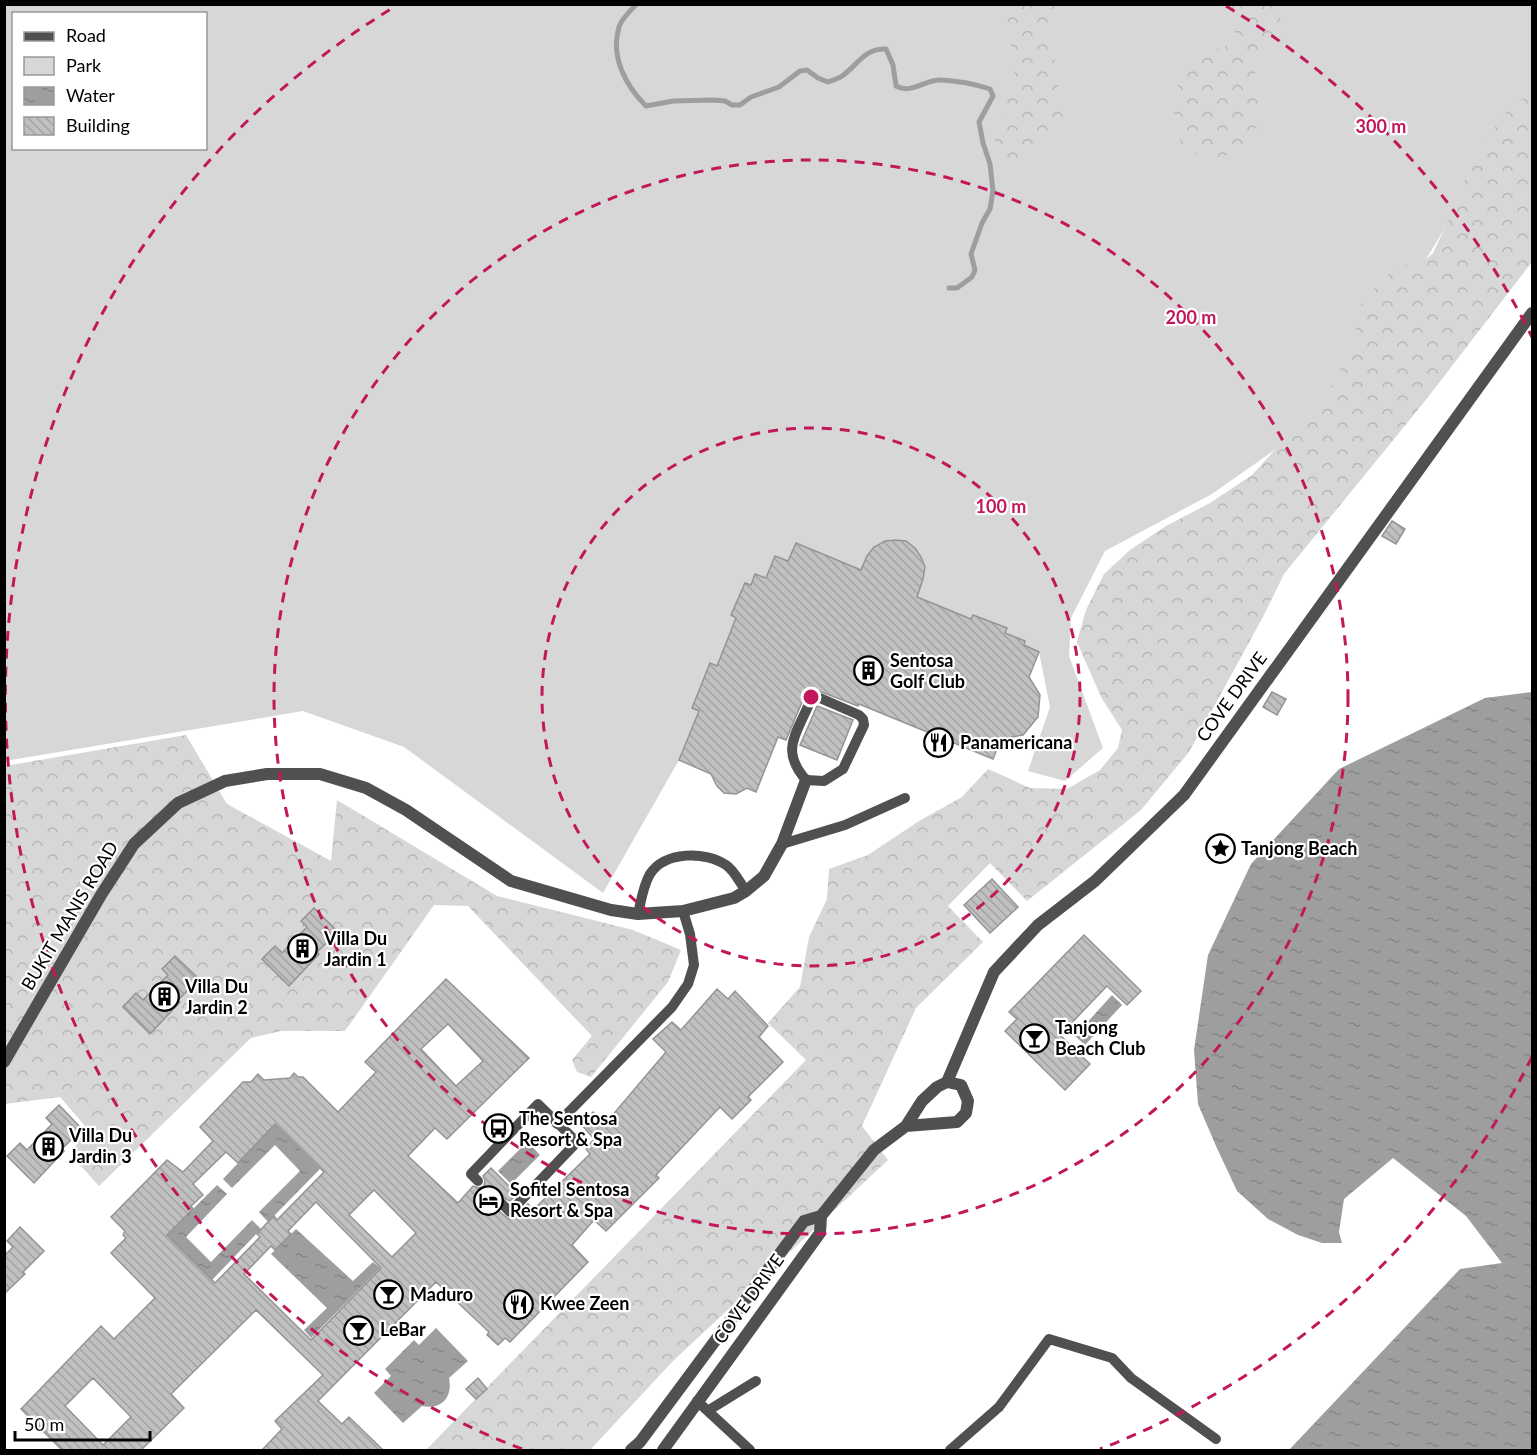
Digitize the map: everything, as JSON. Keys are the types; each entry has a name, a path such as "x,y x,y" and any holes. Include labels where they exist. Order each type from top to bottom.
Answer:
{"street":[{"name":"COVE DRIVE","path":"631,1450 640,1442 804,1221 821,1216 874,1150 906,1126 922,1101 937,1087 947,1082 994,972 1038,925 1095,881 1184,795 1533,313"},
{"name":"BUKIT MANIS ROAD","path":"4,1062 101,895 134,844 178,803 225,781 267,774 320,774 366,788 406,810 511,881 611,910 638,914 683,911 734,898 746,891 764,876 782,844 806,780"},
{"path":"906,1126 949,1123 962,1119 966,1113 968,1101 965,1090 961,1084 947,1082"},
{"name":"COVE DRIVE","path":"663,1450 820,1233 821,1216"},
{"path":"680,1389 697,1401"}],"lane":[{"path":"820,698 859,715 864,725 843,769 824,780 806,780 795,766 790,749 813,699 820,698"},
{"path":"782,844 845,825 906,798"},
{"path":"638,914 651,872 665,861 679,856 698,855 727,865 746,891"},
{"path":"557,1124 672,1007 688,984 694,965 690,934 683,911"},
{"path":"478,1181 471,1174 538,1104 577,1142 510,1212 502,1204"},
{"path":"950,1450 999,1407 1049,1339 1112,1358 1131,1378 1216,1439"},
{"path":"709,1410 756,1381"},
{"path":"697,1401 750,1450"}],"green space":[{"path":"1010,4 1061,5 1049,28 1065,127 1004,169 993,146 1015,78 1007,14"},
{"path":"5,5 1532,5 1532,126 1482,167 1337,406 1212,494 1105,551 1071,618 1069,656 1103,748 1065,781 1028,771 1050,707 1039,652 1024,645 1025,641 1005,633 1007,628 973,615 971,619 917,597 924,566 917,551 897,540 881,542 874,547 859,576 849,565 796,543 788,561 775,556 766,578 755,574 751,585 745,583 731,615 736,618 717,666 711,663 692,708 699,711 679,760 603,893 404,747 303,711 5,761"},
{"path":"1233,5 1278,5 1284,40 1264,52 1254,67 1258,97 1256,130 1242,152 1204,160 1181,144 1174,114 1178,84 1193,55 1224,47 1236,35 1228,15"},
{"path":"1532,92 1532,262 1425,401 1284,574 1189,752 1141,810 1027,901 990,863 948,906 983,942 916,1008 862,1126 888,1160 673,1361 590,1450 426,1450 806,1060 768,1023 800,987 809,937 827,899 829,869 868,855 919,821 962,797 988,769 1030,788 1067,789 1100,770 1118,748 1122,730 1101,697 1077,642 1086,610 1104,574 1130,550 1166,526 1210,503 1252,475 1329,390 1355,344 1358,309 1398,265 1421,264 1433,253 1458,200 1473,156 1506,113"},
{"path":"186,735 227,804 331,861 337,800 497,896 633,930 681,950 668,982 591,1077 577,1072 572,1060 592,1036 468,906 434,905 345,1031 281,1031 251,1038 99,1186 71,1155 86,1127 60,1097 5,1104 5,766"}],"water":[{"path":"1532,692 1532,1450 1289,1450 1460,1269 1502,1263 1466,1216 1393,1158 1344,1199 1339,1232 1342,1243 1322,1243 1298,1235 1268,1219 1237,1191 1198,1104 1194,1050 1208,955 1251,864 1339,769 1485,698"},
{"path":"1112,995 1122,1005 1085,1045 1075,1036"},
{"path":"275,1124 320,1169 268,1222 259,1212 300,1171 275,1145 232,1188 223,1179"},
{"path":"527,1142 540,1155 511,1184 498,1171"},
{"path":"217,1185 227,1194 186,1237 211,1262 252,1220 261,1229 212,1280 167,1235"},
{"path":"296,1229 353,1281 373,1262 380,1268 311,1338 304,1330 327,1308 271,1254"},
{"path":"436,1328 468,1361 449,1378 449,1391 444,1401 435,1406 422,1406 403,1423 374,1393 391,1376 385,1369 414,1340 419,1345"}],"building":[{"path":"1392,521 1405,529 1396,544 1382,536"},
{"name":"Sentosa Golf Club","path":"885,541 906,541 915,548 925,567 917,597 971,619 973,615 1007,628 1005,633 1025,641 1024,645 1039,652 1029,677 1040,695 1038,717 1023,735 1001,739 993,759 859,704 858,706 819,691 811,692 803,700 786,740 778,737 756,792 747,788 736,794 724,793 717,786 711,774 679,760 699,711 692,708 710,663 717,666 736,618 731,615 745,583 751,585 755,574 766,578 775,556 788,561 796,543 861,570 874,547"},
{"path":"1272,692 1286,699 1277,715 1263,707"},
{"path":"817,706 853,720 837,760 800,745"},
{"path":"992,879 1018,907 990,933 964,905"},
{"name":"Villa Du Jardin 1","path":"314,908 338,932 317,952 319,954 289,986 262,959 275,946 282,953 307,927 301,921"},
{"path":"1084,935 1141,991 1127,1005 1107,986 1060,1035 1090,1064 1065,1090 1005,1031 1017,1019 1009,1012"},
{"name":"Villa Du Jardin 2","path":"175,956 199,979 150,1034 123,1007 136,993 143,1000 168,975 162,969"},
{"path":"446,979 529,1058 447,1139 435,1128 408,1156 458,1203 473,1186 479,1188 484,1186 483,1176 491,1168 517,1194 510,1201 501,1197 495,1202 496,1209 509,1219 515,1218 528,1204 533,1210 590,1154 586,1149 594,1139 581,1124 593,1112 605,1124 666,1052 653,1039 672,1022 681,1030 717,989 728,999 735,991 768,1026 759,1037 783,1062 748,1097 751,1100 732,1119 720,1107 656,1175 659,1178 606,1231 594,1220 572,1245 588,1262 510,1342 505,1338 498,1345 487,1335 489,1332 436,1282 318,1401 342,1424 349,1417 383,1450 262,1450 282,1429 275,1421 323,1375 256,1310 171,1394 184,1408 141,1450 62,1450 21,1409 101,1326 114,1339 155,1298 111,1253 126,1238 123,1235 125,1231 111,1217 167,1160 183,1172 213,1141 200,1127 243,1082 251,1082 258,1074 264,1080 290,1078 294,1073 298,1077 303,1077 338,1112 376,1072 365,1062","holes":["448,1024 483,1061 456,1086 421,1049","275,1124 324,1172 277,1220 274,1216 265,1225 257,1234 260,1237 215,1283 167,1235 193,1209 191,1206 203,1195 193,1184 226,1152 238,1163","374,1190 416,1233 392,1257 349,1215","316,1202 381,1268 311,1340 244,1274 271,1246 275,1250 291,1234 288,1231","93,1378 131,1417 103,1445 65,1406"]},
{"name":"Villa Du Jardin 3","path":"59,1105 82,1129 34,1183 7,1156 20,1143 27,1150 52,1124 46,1118"},
{"path":"20,1227 44,1251 4,1294 4,1256 13,1247 7,1241"},
{"path":"478,1378 487,1389 476,1399 466,1389"}],"waterway":[{"path":"636,4 620,24 617,38 618,60 626,80 646,106 673,101 714,100 740,105 751,97 779,87 800,71 807,70 828,82 837,79 867,54 878,49 886,49 893,65 896,86 908,89 931,81 942,80 990,89 993,96 979,122 990,164 993,191 990,209 982,223 971,254 975,270 972,277 957,288 949,288"}],"place":[{"name":"Sentosa Golf Club","path":"869,671"},
{"name":"Panamericana","path":"939,743"},
{"name":"Tanjong Beach","path":"1220,849"},
{"name":"Villa Du Jardin 1","path":"303,949"},
{"name":"Villa Du Jardin 2","path":"164,997"},
{"name":"Tanjong Beach Club","path":"1034,1038"},
{"name":"The Sentosa Resort & Spa","path":"498,1129"},
{"name":"Villa Du Jardin 3","path":"48,1146"},
{"name":"Sofitel Sentosa Resort & Spa","path":"489,1200"},
{"name":"Maduro","path":"389,1295"},
{"name":"Kwee Zeen","path":"519,1304"},
{"name":"LeBar","path":"359,1330"}]}
